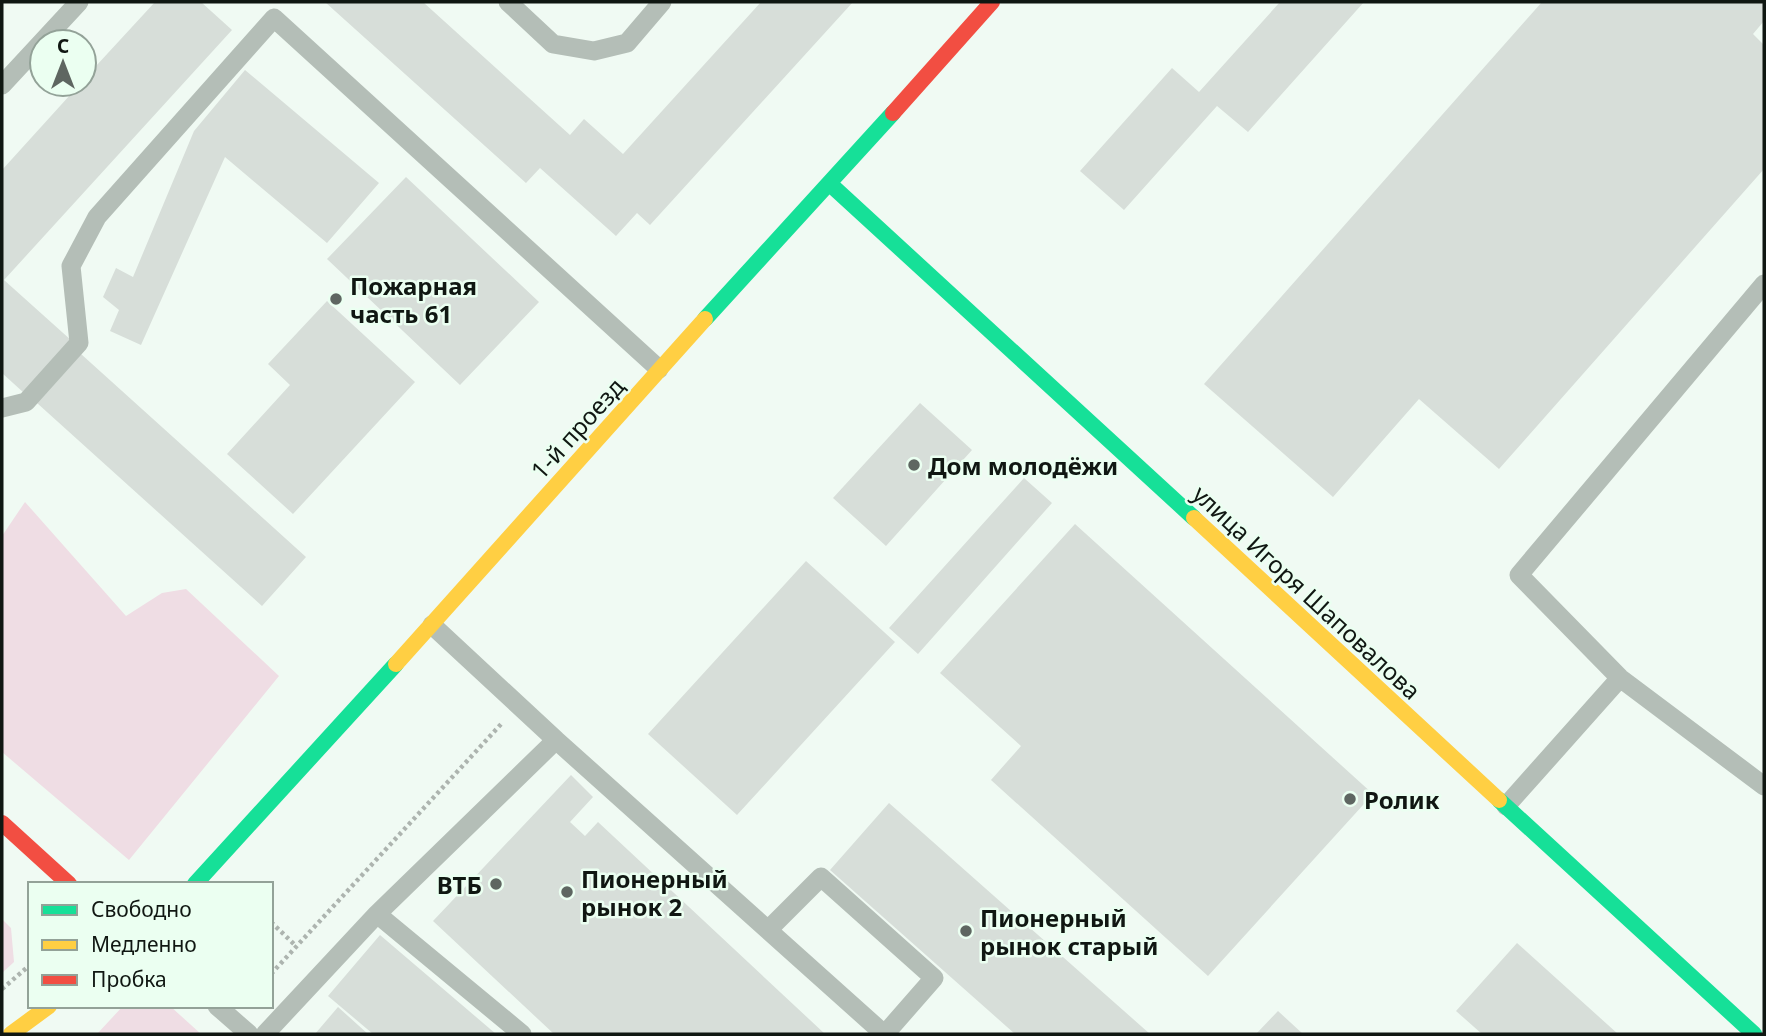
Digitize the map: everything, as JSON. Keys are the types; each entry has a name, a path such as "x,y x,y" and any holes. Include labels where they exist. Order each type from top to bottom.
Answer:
{"street":[{"name":"1-й проезд","path":"197,882 432,625 659,369 830,184 992,2"},
{"name":"улица Игоря Шаповалова","path":"830,184 1754,1034"},
{"path":"2,823 67,882"},
{"path":"11,1034 46,1008"}],"lane":[{"path":"2,85 79,2"},
{"path":"508,2 553,44 594,51 626,43 662,2"},
{"path":"2,408 26,402 79,343 71,266 97,217 269,10 659,369"},
{"path":"1764,284 1519,575 1620,678 1764,786"},
{"path":"432,625 555,740 768,930 885,1034 934,978 821,877 768,930"},
{"path":"1506,806 1620,678"},
{"path":"265,1034 377,914 555,740"},
{"path":"377,914 522,1034"},
{"path":"219,1008 249,1034"}],"path":[{"path":"273,972 518,705"},
{"path":"273,924 296,947"},
{"path":"2,989 28,967"}],"shaded area":[{"path":"25,502 126,616 162,593 186,589 279,676 129,860 2,752 2,536"},
{"path":"2,919 11,928 14,962 2,973"},
{"path":"121,1008 172,1008 201,1034 97,1034"}],"building":[{"path":"155,2 201,2 232,30 4,280 72,341 24,393 2,373 2,170 67,98 98,98 98,64"},
{"path":"325,2 423,2 570,135 584,119 623,154 761,2 853,2 650,225 637,213 616,236 540,168 526,183"},
{"path":"1280,2 1364,2 1248,132 1217,106 1124,210 1080,171 1172,68 1199,92"},
{"path":"1542,2 1761,2 1764,5 1764,21 1753,34 1764,45 1764,169 1499,469 1419,399 1333,497 1204,384"},
{"path":"245,70 379,183 327,243 225,157 141,345 110,331 119,310 103,297 116,268 133,277 194,131"},
{"path":"406,177 539,302 460,385 327,259"},
{"path":"327,301 415,382 293,514 227,454 290,385 268,364"},
{"path":"81,354 306,557 262,606 37,403"},
{"path":"920,403 972,450 886,546 833,498"},
{"path":"1024,478 1052,503 918,654 889,628"},
{"path":"1075,524 1373,794 1208,976 991,780 1021,746 940,673"},
{"path":"806,561 895,642 737,815 648,734"},
{"name":"Пионерный рынок 2","path":"571,775 593,797 570,822 585,836 598,822 825,1034 554,1034 433,921"},
{"name":"Пионерный рынок старый","path":"889,803 1150,1034 1015,1034 830,870"},
{"path":"380,935 496,1034 373,1034 328,996"},
{"path":"1517,943 1618,1034 1482,1034 1456,1011"},
{"path":"338,1007 368,1034 315,1034"},
{"path":"1278,1011 1303,1034 1256,1034"}],"traffic: fast":[{"path":"705,319 893,113"},
{"path":"830,184 1194,518"},
{"path":"197,882 396,664"},
{"path":"1499,800 1754,1034"}],"traffic: slow":[{"path":"396,664 705,319"},
{"path":"1194,518 1499,800"},
{"path":"11,1034 46,1008"}],"traffic: jam":[{"path":"893,113 992,2"},
{"path":"2,823 67,882"}],"place":[{"name":"Пожарная часть 61","path":"336,299"},
{"name":"Дом молодёжи","path":"914,465"},
{"name":"Ролик","path":"1350,799"},
{"name":"ВТБ","path":"496,884"},
{"name":"Пионерный рынок 2","path":"567,892"},
{"name":"Пионерный рынок старый","path":"966,931"}]}
